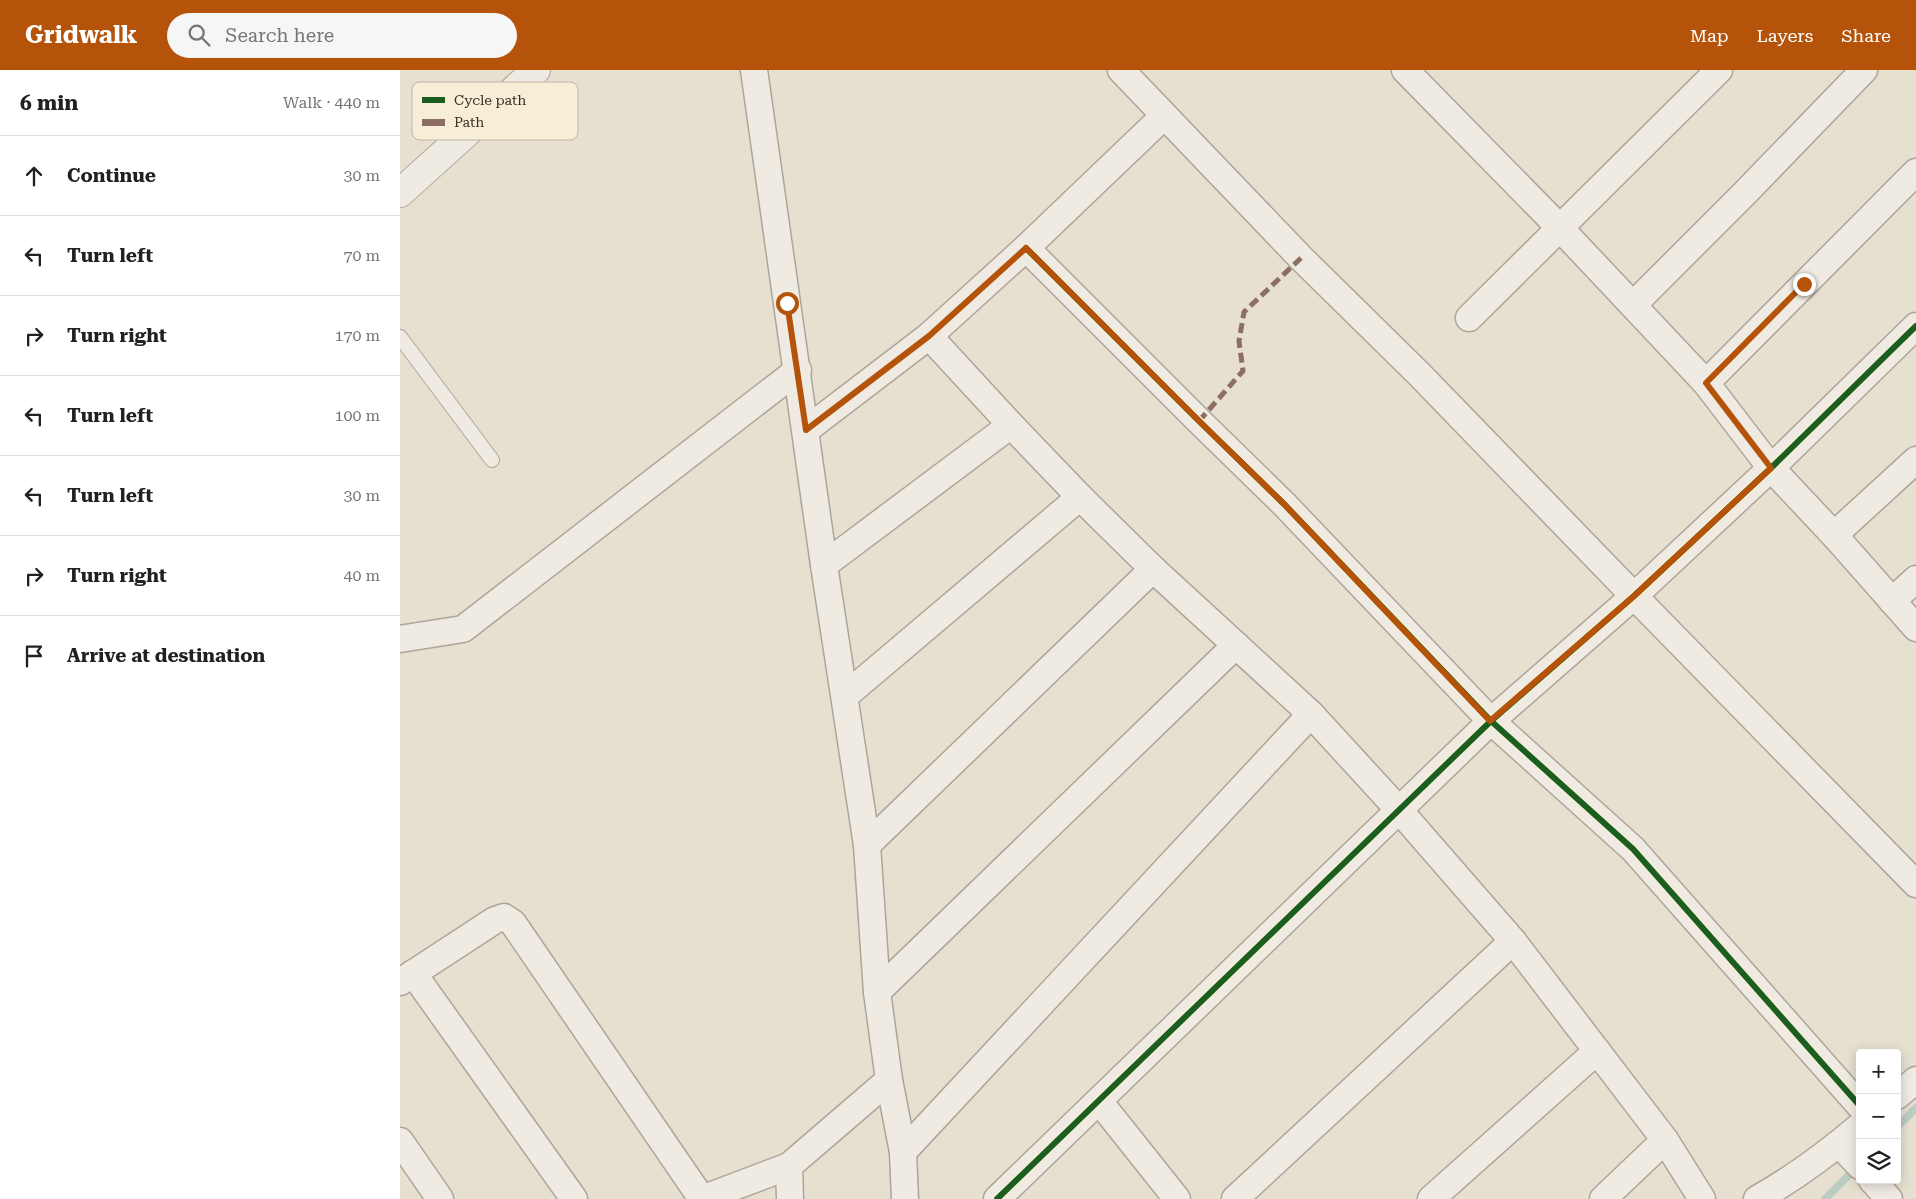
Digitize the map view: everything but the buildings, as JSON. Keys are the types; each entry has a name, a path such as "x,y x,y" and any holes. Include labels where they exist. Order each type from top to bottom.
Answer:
{"street":[{"path":"523,82 536,70"},
{"path":"754,70 798,370 824,565 866,845 877,992 889,1080 903,1152 905,1199"},
{"path":"1121,70 1301,258 1420,375 1916,884"},
{"path":"1405,70 1560,228 1706,383 1771,468 1834,535 1916,628"},
{"path":"1469,318 1719,70"},
{"path":"1633,306 1864,70"},
{"path":"806,430 929,336 1026,248 1164,116"},
{"path":"400,193 459,140"},
{"path":"1706,383 1916,172"},
{"path":"1026,248 1284,504 1490,721 1633,849 1856,1101"},
{"path":"1001,1198 1490,721 1634,596 1771,468 1916,326"},
{"path":"929,336 1080,497 1153,569 1311,714 1399,810 1513,941 1665,1140 1702,1199"},
{"path":"400,639 463,629 798,370"},
{"path":"824,565 1011,425"},
{"path":"1834,535 1916,460"},
{"path":"845,696 1080,497"},
{"path":"866,845 1153,569"},
{"path":"1892,601 1916,579"},
{"path":"877,992 1236,644"},
{"path":"903,1152 1311,714"},
{"path":"574,1199 406,978 495,920 504,917 513,923 702,1199 789,1166 889,1080"},
{"path":"1235,1199 1513,941"},
{"path":"1431,1199 1597,1051"},
{"path":"1899,1094 1916,1080"},
{"path":"1100,1101 1177,1199"},
{"path":"1772,1197 1848,1153 1856,1135"},
{"path":"1603,1199 1665,1140"},
{"path":"400,1141 440,1199"},
{"path":"789,1166 790,1199"},
{"path":"1876,1184 1889,1199"}],"lane":[{"path":"400,336 492,460"}],"waterway":[{"path":"1901,1123 1916,1108"},
{"path":"1825,1199 1856,1168"}],"marked path":[{"path":"1199,421 1243,371 1239,341 1244,312 1301,258"}],"cycle path":[{"path":"1026,248 1284,504 1491,721 1633,849 1856,1101"},
{"path":"997,1199 1491,721 1634,596 1771,468 1916,326"}],"route":[{"path":"787,303 806,430 929,336 1026,248 1284,504 1490,721 1634,596 1771,468 1706,383 1804,284"}]}
